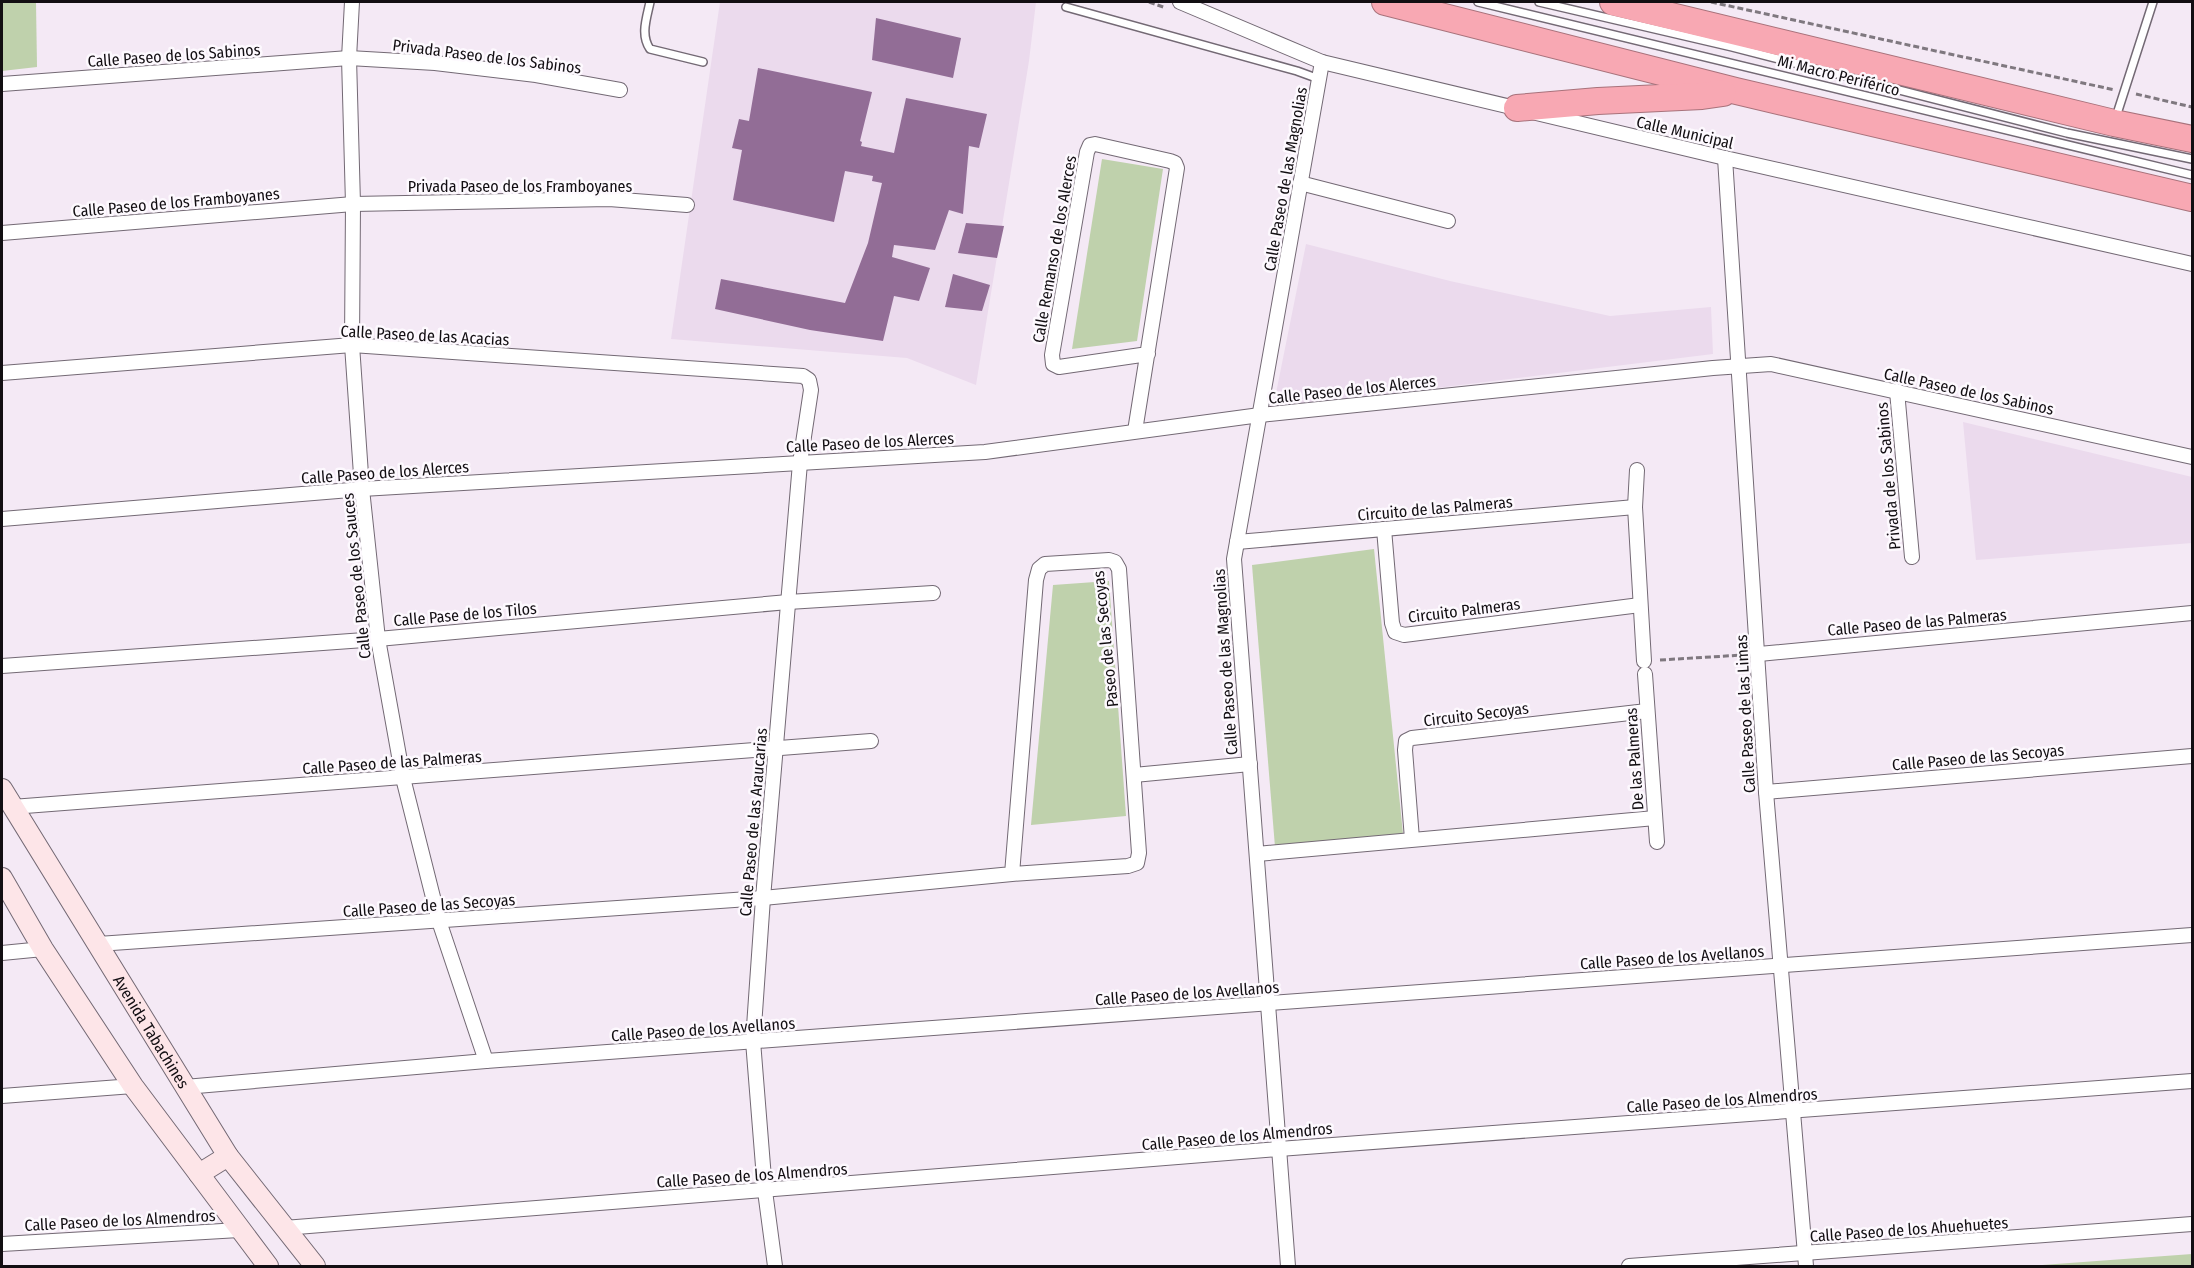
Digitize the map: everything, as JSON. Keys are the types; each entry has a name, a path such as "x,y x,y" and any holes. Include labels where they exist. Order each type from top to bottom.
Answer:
{"highway":[{"path":"1386,2 1736,91 2193,198"},
{"path":"1613,2 2115,123 2193,139"},
{"path":"1517,108 1702,96 1736,91"}],"street":[{"name":"Calle Paseo de los Sauces","path":"352,2 349,58 353,204 352,345 362,489 378,639 403,778 439,921 486,1061"},
{"name":"Calle Municipal","path":"1180,2 1322,62 1725,158 2193,264"},
{"name":"Calle Paseo de los Sabinos","path":"2,84 349,58"},
{"name":"Privada Paseo de los Sabinos","path":"349,58 435,63 525,74 620,90"},
{"name":"Calle Paseo de las Magnolias","path":"1288,1266 1234,576 1237,542 1322,62"},
{"name":"Calle Remanso de los Alerces","path":"1135,431 1148,354 1177,168 1175,163 1170,161 1095,144 1090,145 1052,356 1053,364 1059,367 1148,354"},
{"name":"Calle Paseo de las Limas","path":"1725,158 1759,654 1766,792 1806,1260"},
{"path":"1300,183 1448,221"},
{"name":"Privada Paseo de los Framboyanes","path":"353,204 609,199 687,204"},
{"name":"Calle Paseo de los Framboyanes","path":"2,233 353,204"},
{"name":"Calle Paseo de las Acacias","path":"2,373 352,345 802,376 809,380"},
{"name":"Calle Paseo de los Sabinos","path":"1738,366 1771,364 2193,457"},
{"name":"Calle Paseo de los Alerces","path":"2,519 362,489 985,452 1260,415 1738,366"},
{"name":"Calle Paseo de las Araucarias","path":"775,1266 765,1191 753,1041 775,748 800,463 811,390 809,380"},
{"name":"Privada de los Sabinos","path":"1897,392 1912,557"},
{"name":"De las Palmeras","path":"1637,470 1635,507 1640,605 1657,842"},
{"name":"Circuito de las Palmeras","path":"1237,542 1635,507"},
{"name":"Circuito Palmeras","path":"1384,529 1392,623 1395,632 1404,635 1640,605"},
{"name":"Paseo de las Secoyas","path":"763,898 1012,874 1128,866 1137,862 1139,853 1119,569 1115,562 1109,560 1045,564 1039,569 1036,580 1012,874"},
{"name":"Calle Pase de los Tilos","path":"2,666 378,639 788,602 933,593"},
{"name":"Calle Paseo de las Palmeras","path":"1759,654 2193,614"},
{"name":"Circuito Secoyas","path":"1412,839 1406,741 1412,738 1647,711"},
{"name":"Calle Paseo de las Palmeras","path":"12,807 871,741"},
{"name":"Calle Paseo de las Secoyas","path":"1766,792 2193,756"},
{"path":"1134,775 1250,764"},
{"name":"Avenida Tabachines","path":"2,789 228,1155 315,1266"},
{"path":"1257,855 1412,839 1655,819"},
{"path":"2,878 43,950 133,1086 268,1266"},
{"name":"Calle Paseo de las Secoyas","path":"98,944 763,898"},
{"name":"Calle Paseo de los Avellanos","path":"185,1087 486,1061 2193,935"},
{"path":"2,953 43,950"},
{"name":"Calle Paseo de los Almendros","path":"284,1228 1279,1149 2193,1081"},
{"path":"2,1096 133,1086"},
{"path":"199,1174 228,1155"},
{"name":"Calle Paseo de los Ahuehuetes","path":"1629,1266 1806,1260 2193,1224"},
{"name":"Calle Paseo de los Almendros","path":"2,1244 239,1230"}],"lane":[{"path":"650,2 644,35 645,43 650,50 703,62"},
{"name":"Mi Macro Periférico","path":"1478,2 2193,175"},
{"name":"Mi Macro Periférico","path":"1539,2 1732,47 2067,133 2193,159"},
{"path":"2115,123 2153,2"},
{"path":"1066,7 1320,79"}],"path":[{"path":"1711,2 2193,107"},
{"path":"1645,668 1759,654"}],"shaded area":[{"path":"720,2 1036,2 1029,61 976,385 907,358 671,339"},
{"path":"1306,244 1450,281 1610,316 1711,307 1713,354 1273,408"},
{"path":"1963,422 2192,477 2192,543 1976,560"}],"green space":[{"path":"2,2 36,2 37,67 2,71"},
{"path":"1102,159 1163,169 1137,341 1072,349"},
{"path":"1374,549 1403,834 1275,847 1252,565"},
{"path":"1109,581 1126,816 1031,825 1053,585"},
{"path":"2192,1254 2192,1266 2029,1266"}],"building":[{"path":"876,18 961,38 953,78 872,60"},
{"path":"758,68 872,92 860,141 861,146 894,153 906,98 987,114 979,148 969,146 963,214 949,210 935,250 894,245 892,257 930,268 919,301 894,296 883,341 810,330 715,309 721,279 845,303 868,243 882,183 872,181 873,176 845,171 834,222 733,200 742,150 732,148 739,119 749,121"},
{"path":"966,223 1004,226 997,258 958,253"},
{"path":"953,274 990,285 982,311 945,307"}]}
